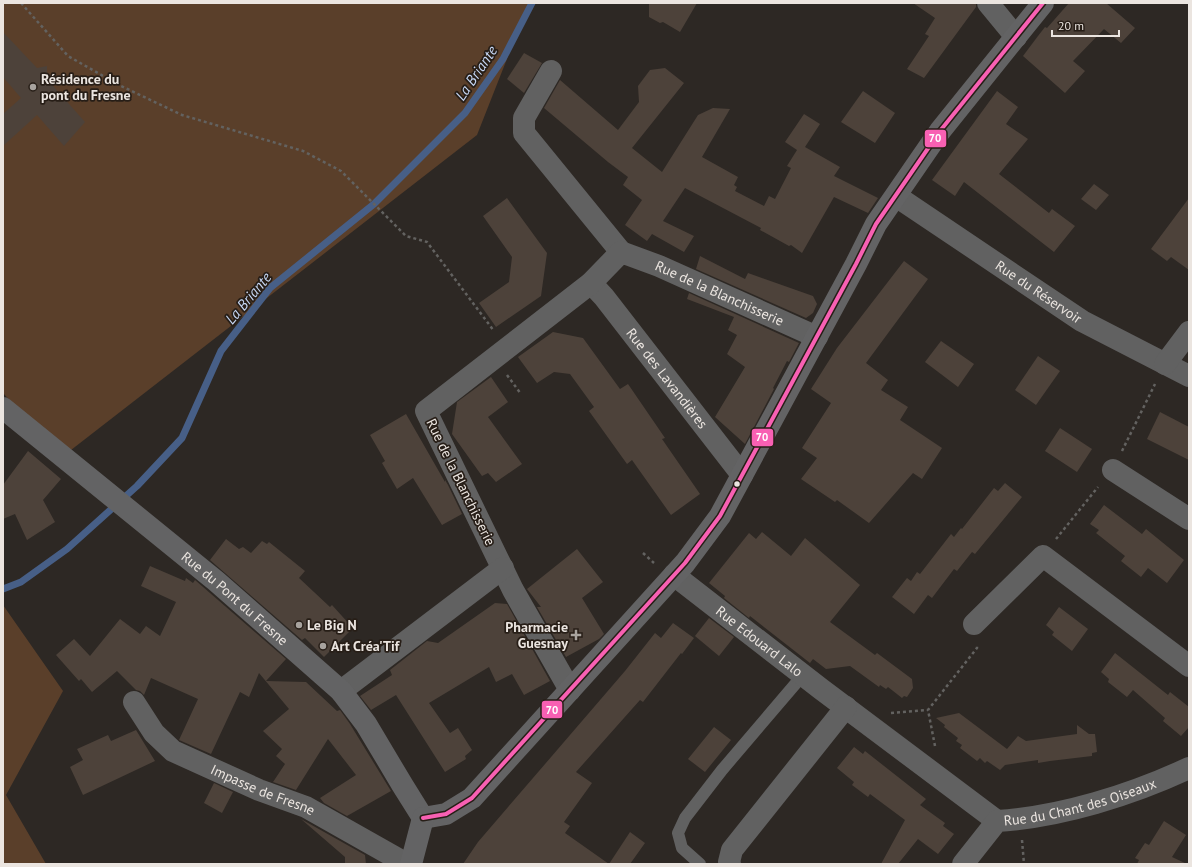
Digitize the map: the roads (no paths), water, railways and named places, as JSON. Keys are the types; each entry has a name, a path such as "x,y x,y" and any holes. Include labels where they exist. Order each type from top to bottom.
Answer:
{"street":[{"path":"988,3 1016,37"},
{"path":"411,864 423,818 446,814 472,798 685,563 720,516 817,337 876,224 940,131 1043,3"},
{"path":"551,71 524,118 524,133 621,252"},
{"name":"Rue du Réservoir","path":"896,196 1082,320 1189,376"},
{"name":"Rue de la Blanchisserie","path":"570,690 513,590 426,411 591,283 621,252 659,266 817,337"},
{"name":"Rue des Lavandières","path":"591,283 604,297 742,474"},
{"path":"1166,364 1189,332"},
{"name":"Rue du Pont du Fresne","path":"5,407 216,581 340,691 366,724 423,818"},
{"path":"1113,470 1189,519"},
{"path":"974,624 1043,556 1189,666"},
{"path":"340,691 502,568"},
{"name":"Rue Edouard Lalo","path":"674,574 803,675 997,821"},
{"name":"Impasse de Fresne","path":"134,702 154,733 173,751 259,790 306,807 406,864"},
{"path":"730,864 729,862 732,850 846,707"},
{"name":"Rue du Chant des Oiseaux","path":"963,864 997,821 1020,819 1092,804 1157,783 1189,768"}],"lane":[{"path":"700,864 682,848 678,833 685,818 722,770 803,675"}],"waterway":[{"name":"La Briante","path":"3,589 21,582 67,549 137,486 182,438 221,351 270,288 374,204 465,113 503,59 532,3"}],"place":[{"name":"Résidence du pont du Fresne","path":"33,87"},
{"name":"Le Big N","path":"299,625"},
{"name":"Pharmacie Guesnay","path":"576,635"},
{"name":"Art Créa'Tif","path":"323,646"}]}
